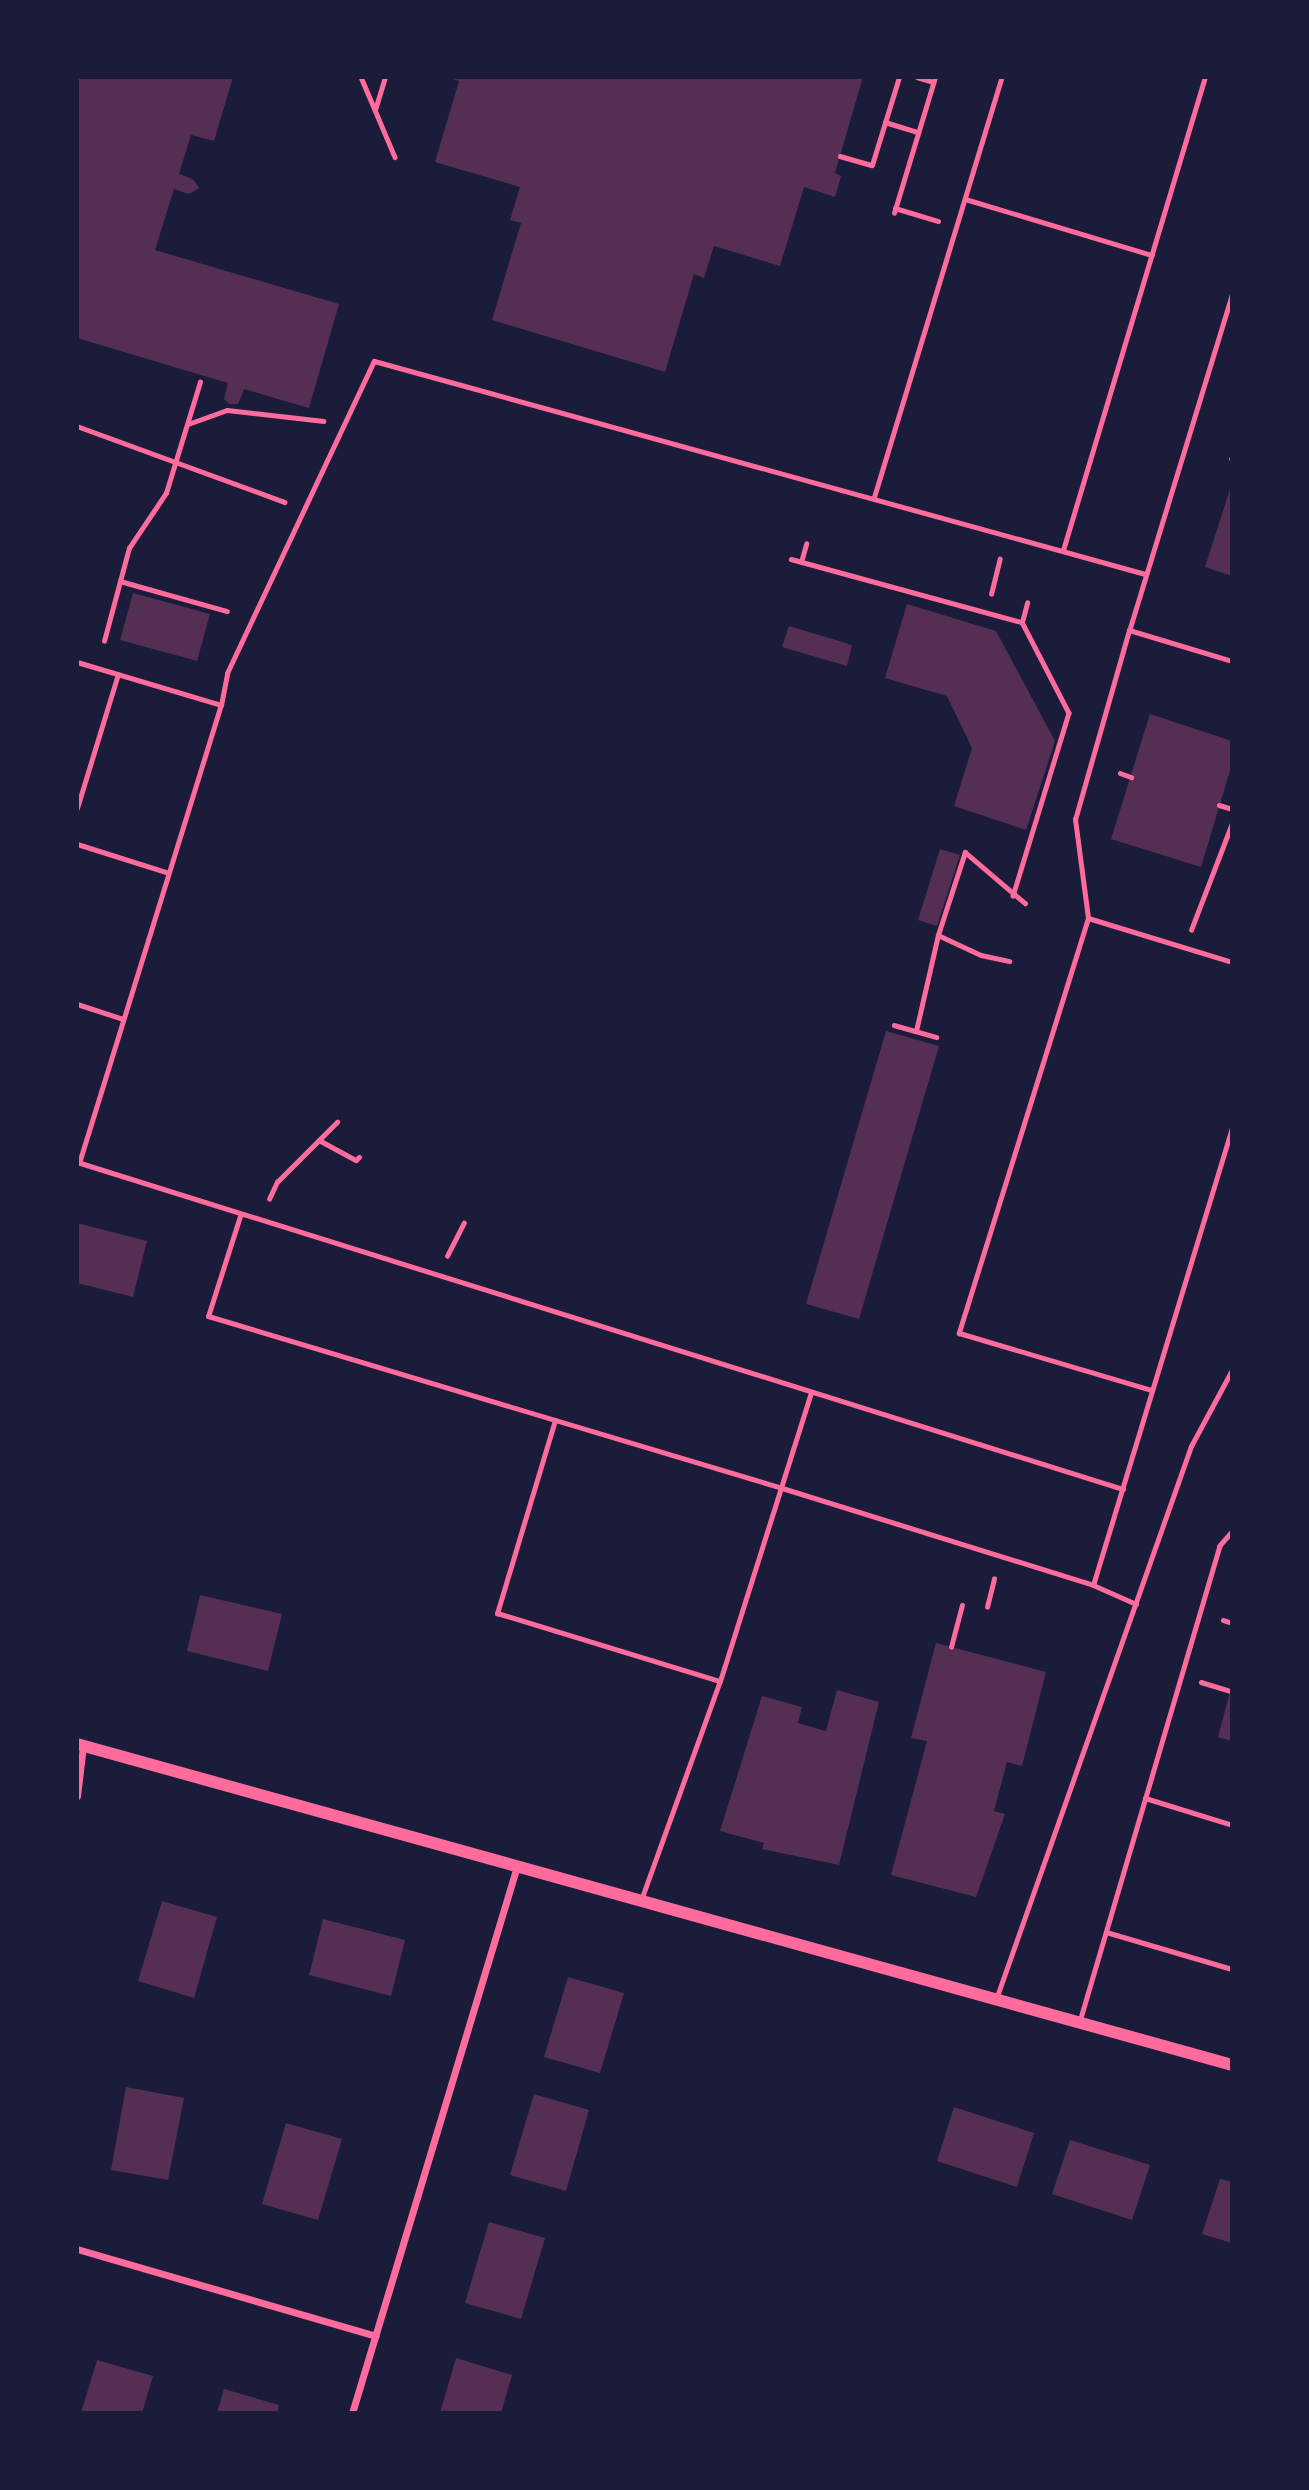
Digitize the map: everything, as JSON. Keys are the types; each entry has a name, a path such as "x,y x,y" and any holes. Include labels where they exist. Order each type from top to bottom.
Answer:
{"street":[{"path":"77,1796 80,1745 1232,2066"},
{"path":"352,2413 517,1866"},
{"path":"77,2249 376,2336"}],"lane":[{"path":"874,497 1002,77"},
{"path":"1063,550 1205,77"},
{"path":"965,198 1152,255"},
{"path":"1152,1390 959,1333 1088,918 1075,819 1145,574 1232,294"},
{"path":"1123,1489 240,1216 78,1162 221,705 227,673 374,361 1145,574"},
{"path":"1129,630 1232,662"},
{"path":"77,662 221,705"},
{"path":"77,808 118,674"},
{"path":"77,844 169,873"},
{"path":"1088,918 1232,962"},
{"path":"77,1004 123,1019"},
{"path":"1093,1585 1232,1128"},
{"path":"240,1216 208,1316 782,1488 1093,1585 1136,1604"},
{"path":"996,1999 1191,1446 1232,1370"},
{"path":"641,1900 720,1681 811,1392"},
{"path":"555,1420 497,1614 720,1681"},
{"path":"1079,2023 1219,1546 1232,1531"},
{"path":"1145,1798 1232,1825"},
{"path":"1106,1932 1232,1969"}],"path":[{"path":"361,77 395,157"},
{"path":"375,110 385,77"},
{"path":"840,156 872,165 899,77"},
{"path":"916,77 934,80 895,211 938,221"},
{"path":"886,122 918,132"},
{"path":"104,642 129,548 166,493 200,382"},
{"path":"187,424 227,410 323,421"},
{"path":"77,426 286,502"},
{"path":"801,562 806,544"},
{"path":"791,559 1022,622"},
{"path":"991,594 1000,559"},
{"path":"120,581 228,611"},
{"path":"1013,896 1069,713 1022,622 1027,603"},
{"path":"1120,773 1130,777"},
{"path":"1219,805 1232,809"},
{"path":"1191,931 1232,823"},
{"path":"916,1031 938,935 965,852 1013,896 1025,903"},
{"path":"938,935 981,955 1009,961"},
{"path":"894,1025 936,1037"},
{"path":"268,1199 277,1182 337,1122"},
{"path":"319,1140 356,1160 359,1157"},
{"path":"449,1249 464,1223"},
{"path":"987,1607 994,1580"},
{"path":"951,1647 962,1605"},
{"path":"1223,1620 1232,1623"},
{"path":"1200,1682 1230,1691"}],"building":[{"path":"77,77 233,77 214,141 191,135 179,174 193,179 199,188 189,194 174,189 155,250 339,304 309,408 244,389 238,404 230,404 224,399 228,383 77,338"},
{"path":"447,77 863,77 835,173 841,176 835,197 804,187 780,266 714,246 704,278 694,274 665,372 492,320 521,223 510,220 520,187 435,162 459,81"},
{"path":"1232,486 1232,576 1205,567"},
{"path":"133,593 210,614 197,661 120,640"},
{"path":"907,604 996,631 1055,741 1026,830 954,806 972,748 947,696 885,678"},
{"path":"789,626 852,645 847,666 782,647"},
{"path":"1150,714 1232,741 1232,764 1201,867 1111,839"},
{"path":"940,849 960,855 937,926 918,920"},
{"path":"886,1031 939,1046 859,1319 806,1304"},
{"path":"77,1223 147,1241 133,1297 77,1283"},
{"path":"200,1595 282,1614 268,1671 187,1651"},
{"path":"936,1643 1046,1672 1022,1766 1007,1762 994,1811 1005,1814 976,1897 891,1875 927,1741 911,1738"},
{"path":"1232,1689 1232,1741 1218,1737"},
{"path":"837,1690 879,1702 839,1865 762,1849 764,1843 720,1831 762,1696 802,1707 798,1723 826,1731"},
{"path":"162,1901 217,1917 194,1998 138,1981"},
{"path":"323,1919 405,1940 391,1996 309,1975"},
{"path":"568,1977 624,1993 600,2073 544,2057"},
{"path":"126,2087 184,2098 168,2180 111,2170"},
{"path":"534,2094 589,2110 566,2191 510,2175"},
{"path":"954,2107 1034,2133 1017,2187 937,2161"},
{"path":"286,2123 342,2139 318,2220 262,2204"},
{"path":"1070,2140 1150,2165 1132,2220 1052,2194"},
{"path":"1220,2179 1232,2182 1232,2243 1202,2234"},
{"path":"489,2222 545,2238 521,2319 465,2303"},
{"path":"456,2358 512,2375 501,2413 440,2413"},
{"path":"97,2360 153,2376 142,2413 81,2413"},
{"path":"224,2389 279,2405 277,2413 217,2413"}]}
